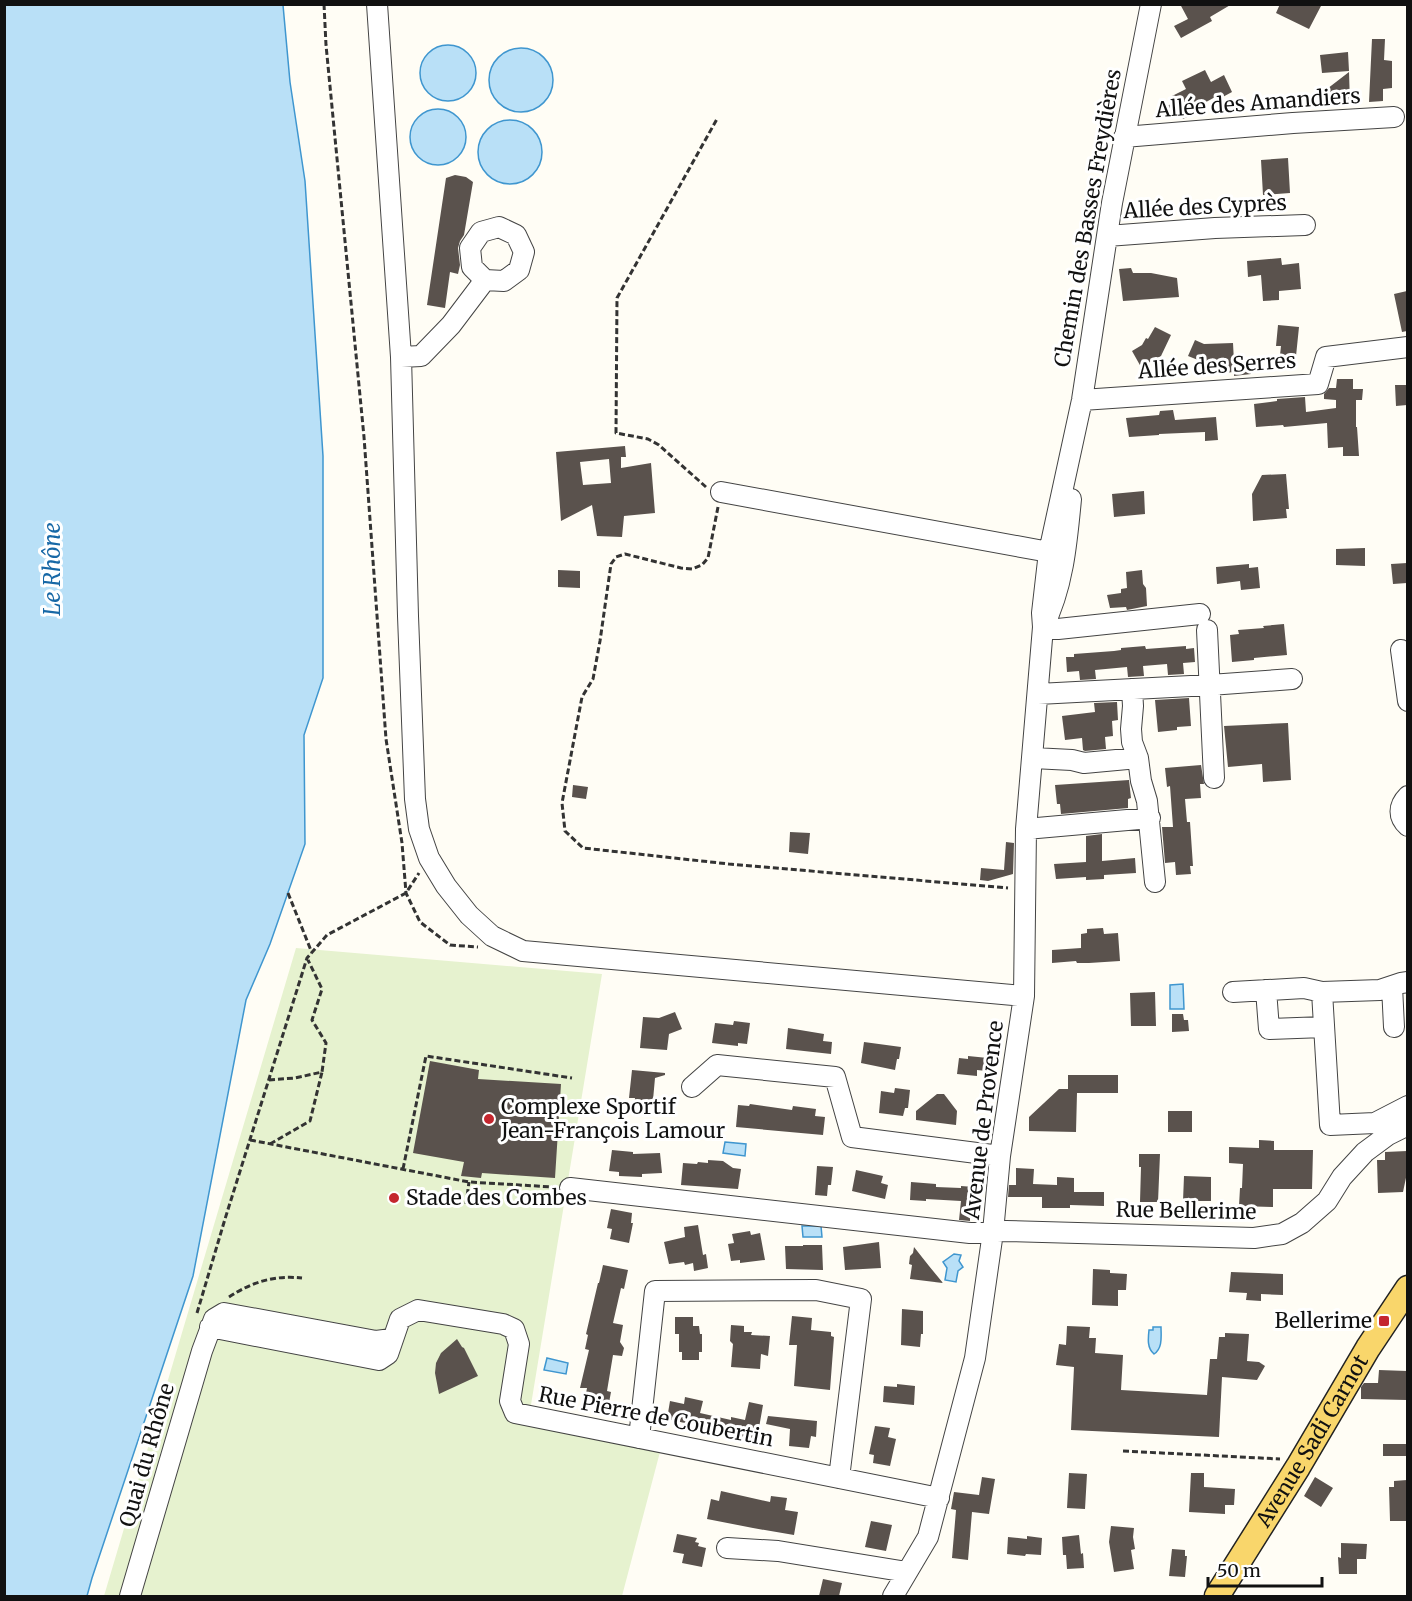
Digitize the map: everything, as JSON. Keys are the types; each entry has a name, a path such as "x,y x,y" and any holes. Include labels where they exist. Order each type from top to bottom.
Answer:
{"main road":[{"name":"Avenue Sadi Carnot","path":"1217,1596 1299,1467 1368,1348 1407,1288"}],"street":[{"path":"377,4 401,357 413,764 419,829 429,858 446,886 469,915 492,936 523,951 1024,996"},
{"name":"Chemin des Basses Freydières","path":"1042,630 1049,552 1082,399 1124,137 1151,4"},
{"name":"Allée des Amandiers","path":"1124,137 1394,117"},
{"name":"Allée des Cyprès","path":"1107,236 1215,228 1305,225"},
{"path":"401,357 422,356 451,326 485,280"},
{"name":"Allée des Serres","path":"1082,399 1318,384 1326,357 1407,347"},
{"name":"Chemin des Basses Freydières","path":"1042,630 1052,609 1068,536 1074,468 1073,439"},
{"path":"721,492 1049,552"},
{"path":"1042,630 1204,622 1214,778"},
{"name":"Avenue de Provence","path":"893,1596 928,1537 975,1358 993,1232 1000,1156 1024,996 1026,830 1042,630"},
{"path":"1401,650 1407,701"},
{"path":"1038,694 1292,679"},
{"path":"1132,689 1132,742 1138,758 1150,818 1155,882"},
{"path":"1033,758 1098,763 1138,758"},
{"path":"1407,796 1400,808 1402,821 1407,826"},
{"path":"1026,830 1150,818"},
{"path":"1233,992 1304,988 1322,992 1380,990 1400,984 1394,1027"},
{"path":"1266,990 1269,1029 1324,1027"},
{"path":"1322,992 1330,1125 1375,1123 1407,1106"},
{"path":"692,1087 717,1065 835,1077 852,1137 1000,1156"},
{"name":"Rue Bellerime","path":"570,1188 970,1233 1254,1238 1282,1234 1302,1223 1327,1201 1342,1177 1365,1152 1388,1134 1407,1125"},
{"path":"639,1438 655,1291 816,1290 861,1299 839,1478"},
{"name":"Rue Pierre de Coubertin","path":"209,1321 379,1360 388,1354 399,1319 418,1310 508,1326 514,1329 519,1344 510,1401 515,1413 939,1498"},
{"name":"Quai du Rhône","path":"130,1596 209,1321"},
{"path":"728,1548 778,1551 907,1572"}],"path":[{"path":"324,4 327,57 364,438 386,739 402,843 406,893 420,922 450,945 481,948"},
{"path":"717,119 617,298 616,433 648,439 659,445 707,487 721,492 708,558 702,565 692,569 625,554 616,557 611,564 597,660 593,679 582,697 562,803 566,831 583,848 729,864 1025,890"},
{"path":"209,1321 250,1140 307,958 327,935 406,893 429,858"},
{"path":"288,893 312,953"},
{"path":"270,1144 310,1121 322,1072 326,1042 312,1020 322,989 307,958"},
{"path":"403,1169 426,1056 572,1078"},
{"path":"269,1080 295,1078 322,1072"},
{"path":"250,1140 469,1182 570,1188"},
{"path":"466,1204 469,1182"},
{"path":"209,1321 226,1298 244,1287 285,1276 302,1278"},
{"path":"1123,1450 1278,1459 1299,1467"}],"green space":[{"name":"Stade des Combes","path":"296,948 602,974 528,1423 660,1452 622,1596 104,1596"}],"water":[{"name":"Le Rhône","path":"5,4 283,5 290,82 305,181 323,456 323,678 304,735 305,844 270,944 246,1000 193,1276 87,1596 5,1596"},
{"path":"448,45 459,47 468,53 474,62 476,73 474,84 468,93 459,99 448,101 437,99 428,93 422,84 420,73 422,62 428,53 437,47"},
{"path":"521,48 544,57 553,80 544,103 521,112 498,103 489,80 498,57"},
{"path":"438,109 449,111 458,117 464,126 466,137 464,148 458,157 449,163 438,165 427,163 418,157 412,148 410,137 412,126 418,117 427,111"},
{"path":"510,120 528,126 536,134 542,152 536,170 528,178 510,184 492,178 484,170 478,152 484,134 492,126"},
{"path":"1183,984 1184,1009 1170,1009 1170,985"},
{"path":"725,1142 746,1144 745,1156 723,1153"},
{"path":"802,1226 821,1226 822,1237 803,1237"},
{"path":"954,1254 961,1255 959,1261 963,1267 958,1271 956,1282 945,1280 947,1268 943,1262"},
{"path":"1153,1327 1161,1327 1160,1345 1154,1354 1148,1340 1149,1330 1153,1330"},
{"path":"547,1358 568,1363 566,1374 544,1370"}],"building":[{"path":"1180,4 1232,4 1210,17 1212,21 1181,38 1174,26 1188,19"},
{"path":"1280,4 1322,4 1309,29 1276,13"},
{"path":"1372,39 1385,39 1384,60 1392,61 1392,88 1383,89 1383,101 1369,102"},
{"path":"1348,52 1349,71 1322,73 1320,55"},
{"path":"1205,70 1211,82 1224,75 1232,92 1219,99 1217,96 1197,107 1199,111 1183,119 1181,114 1173,118 1167,106 1175,102 1172,96 1186,89 1182,81"},
{"path":"1349,72 1350,103 1323,105 1323,92"},
{"path":"1288,158 1290,193 1263,195 1261,160"},
{"path":"455,175 466,177 473,182 464,235 458,248 460,265 458,274 450,272 445,308 427,305 446,178"},
{"path":"1281,258 1282,265 1299,263 1301,289 1279,291 1279,300 1263,301 1261,275 1248,277 1247,261"},
{"path":"1131,268 1133,273 1151,273 1177,278 1179,297 1123,301 1119,269"},
{"path":"1407,291 1407,331 1402,332 1394,294"},
{"path":"1278,325 1299,327 1296,356 1280,355 1281,346 1276,346"},
{"path":"1155,327 1171,335 1161,356 1141,367 1132,351 1142,345 1146,338 1148,339"},
{"path":"1195,340 1204,344 1233,343 1234,362 1250,360 1251,374 1234,376 1234,372 1199,375 1198,360 1188,356"},
{"path":"1337,379 1353,379 1353,389 1363,389 1362,400 1356,400 1359,456 1343,456 1343,447 1328,448 1327,423 1256,427 1254,404 1277,401 1277,399 1305,397 1306,412 1336,408 1336,400 1324,399 1324,394 1329,388 1336,388"},
{"path":"1395,385 1407,385 1407,405 1396,406"},
{"path":"1173,410 1175,420 1216,417 1218,440 1205,441 1205,432 1129,437 1126,418 1159,415 1160,411"},
{"path":"625,446 626,457 621,457 621,468 651,463 655,513 624,516 622,537 597,536 592,505 561,521 556,452","holes":["609,459 611,483 583,485 580,462"]},
{"path":"1286,474 1289,509 1286,509 1287,518 1253,521 1252,494 1262,475"},
{"path":"1144,491 1145,514 1114,517 1112,494"},
{"path":"1365,548 1365,566 1336,565 1336,549"},
{"path":"1407,563 1407,583 1393,584 1391,564"},
{"path":"1249,564 1249,568 1258,567 1260,588 1241,590 1240,581 1217,584 1216,567"},
{"path":"558,570 580,571 580,588 558,587"},
{"path":"1142,570 1147,606 1127,610 1126,607 1110,608 1107,595 1121,593 1121,589 1127,588 1126,572"},
{"path":"1284,624 1287,655 1232,662 1230,635 1239,634 1238,630"},
{"path":"1145,646 1146,649 1186,646 1186,649 1194,648 1195,662 1183,663 1184,674 1168,675 1167,664 1143,666 1144,676 1128,677 1127,667 1095,670 1096,679 1080,680 1079,671 1067,672 1066,657 1074,657 1074,654"},
{"path":"1189,698 1191,726 1158,732 1155,700"},
{"path":"1117,702 1118,720 1112,721 1113,736 1105,737 1106,749 1085,751 1082,738 1065,740 1062,716 1095,712 1094,703"},
{"path":"1288,723 1291,780 1263,782 1262,764 1228,767 1224,726"},
{"path":"1201,765 1204,784 1200,784 1201,798 1185,799 1187,822 1190,822 1193,866 1190,866 1191,874 1176,875 1175,862 1165,863 1162,827 1173,827 1170,786 1167,787 1165,768"},
{"path":"1129,780 1131,798 1128,799 1128,808 1061,814 1060,804 1057,804 1055,785"},
{"path":"573,785 588,787 586,799 572,797"},
{"path":"790,832 810,833 808,854 789,852"},
{"path":"1102,834 1102,861 1135,858 1136,873 1104,875 1104,879 1086,880 1086,877 1056,879 1054,864 1086,862 1086,836"},
{"path":"1006,842 1014,843 1013,874 988,881 980,880 981,868 1004,870"},
{"path":"1103,928 1104,934 1118,933 1120,961 1052,963 1052,950 1081,948 1081,934 1087,933 1087,929"},
{"path":"1155,992 1156,1026 1131,1026 1130,993"},
{"path":"675,1012 682,1029 669,1034 667,1050 640,1048 643,1017 659,1018"},
{"path":"1172,1014 1183,1014 1184,1020 1188,1020 1189,1031 1172,1032"},
{"path":"734,1021 750,1023 747,1044 738,1043 738,1046 712,1043 715,1023 733,1025"},
{"path":"788,1028 824,1034 823,1041 832,1042 831,1054 786,1049"},
{"path":"864,1042 901,1047 895,1070 861,1063"},
{"path":"968,1056 988,1058 987,1071 977,1070 977,1076 957,1074 959,1058 968,1059"},
{"name":"Complexe Sportif Jean-François Lamour","path":"430,1061 479,1070 478,1079 561,1084 555,1178 482,1173 481,1178 461,1176 464,1162 413,1153"},
{"path":"632,1070 665,1073 655,1078 649,1116 633,1114 635,1098 629,1098"},
{"path":"1068,1075 1118,1075 1118,1093 1077,1093 1076,1132 1029,1131 1029,1117 1059,1089 1068,1089"},
{"path":"895,1088 910,1090 908,1108 905,1108 903,1116 879,1113 881,1091 894,1093"},
{"path":"937,1094 944,1094 957,1111 956,1125 916,1120 916,1111"},
{"path":"750,1104 792,1110 793,1106 816,1109 815,1116 825,1117 823,1135 736,1127 738,1105 749,1106"},
{"path":"1168,1111 1192,1111 1192,1132 1168,1132"},
{"path":"1259,1140 1274,1141 1274,1150 1313,1150 1312,1189 1273,1189 1273,1207 1239,1206 1243,1164 1229,1163 1229,1147 1259,1148"},
{"path":"612,1150 633,1152 633,1154 660,1153 662,1173 642,1174 642,1177 619,1176 619,1172 609,1171"},
{"path":"1407,1151 1407,1173 1403,1192 1378,1193 1377,1160 1385,1160 1385,1152"},
{"path":"1139,1154 1160,1154 1158,1202 1140,1202"},
{"path":"708,1160 723,1161 733,1168 741,1169 738,1189 681,1185 683,1163 708,1163"},
{"path":"817,1166 833,1167 827,1196 815,1195"},
{"path":"1016,1168 1034,1169 1033,1184 1057,1185 1057,1177 1074,1178 1074,1192 1104,1192 1104,1206 1070,1205 1070,1208 1042,1208 1042,1197 1008,1197 1009,1185 1016,1185"},
{"path":"856,1170 883,1176 881,1183 888,1185 885,1199 852,1191"},
{"path":"1184,1176 1211,1177 1211,1201 1183,1201"},
{"path":"911,1182 936,1184 936,1187 974,1187 973,1193 979,1194 977,1218 970,1218 970,1221 959,1220 961,1201 910,1200"},
{"path":"611,1209 632,1213 631,1223 633,1223 629,1243 610,1239 612,1229 607,1228"},
{"path":"698,1225 703,1255 706,1254 708,1268 694,1271 693,1263 669,1264 664,1242 685,1237 684,1227"},
{"path":"750,1231 751,1235 760,1233 765,1260 740,1263 740,1260 731,1261 728,1244 734,1243 732,1234"},
{"path":"879,1242 881,1268 845,1270 843,1247"},
{"path":"822,1245 823,1270 786,1269 785,1246"},
{"path":"914,1247 943,1283 910,1279 912,1265 909,1264 910,1256"},
{"path":"603,1265 628,1270 624,1289 621,1288 613,1323 623,1325 620,1342 624,1348 622,1356 613,1355 607,1391 611,1392 608,1408 584,1404 587,1388 580,1388 589,1350 585,1349 588,1335 586,1334"},
{"path":"1093,1269 1127,1274 1126,1290 1118,1290 1118,1306 1092,1305"},
{"path":"1231,1272 1283,1274 1283,1295 1261,1294 1261,1301 1246,1300 1247,1293 1229,1292"},
{"path":"902,1309 923,1311 923,1334 921,1334 920,1347 901,1345"},
{"path":"792,1316 812,1318 811,1330 831,1332 831,1336 834,1337 830,1390 794,1386 797,1345 789,1345"},
{"path":"675,1317 693,1317 693,1326 699,1326 700,1334 702,1334 702,1352 699,1352 699,1360 682,1360 682,1352 679,1352 679,1334 675,1334"},
{"path":"731,1325 744,1326 744,1332 752,1332 751,1335 770,1336 768,1356 761,1354 760,1369 731,1367 733,1344 730,1341"},
{"path":"1067,1326 1090,1327 1089,1338 1096,1338 1095,1353 1123,1355 1121,1390 1207,1395 1210,1359 1217,1359 1219,1337 1225,1337 1225,1333 1249,1334 1247,1361 1259,1362 1265,1366 1257,1380 1222,1377 1219,1437 1071,1430 1074,1367 1056,1365 1059,1344 1066,1345"},
{"path":"457,1339 478,1376 439,1394 435,1373 436,1363 441,1353"},
{"path":"1379,1370 1407,1371 1407,1400 1361,1399 1361,1387 1364,1383 1378,1383"},
{"path":"897,1384 915,1386 914,1405 883,1402 884,1386 897,1387"},
{"path":"685,1397 703,1401 700,1413 731,1420 731,1417 745,1420 749,1402 763,1405 757,1439 697,1428 698,1426 667,1419 670,1401 684,1404"},
{"path":"768,1416 817,1421 816,1437 811,1436 809,1448 789,1446 790,1429 766,1424"},
{"path":"875,1426 890,1428 888,1437 896,1439 890,1466 873,1463 874,1455 869,1454"},
{"path":"1383,1444 1407,1444 1407,1456 1383,1456"},
{"path":"1069,1473 1087,1474 1085,1509 1067,1508"},
{"path":"1191,1473 1204,1473 1204,1487 1235,1489 1234,1505 1225,1505 1225,1514 1189,1512"},
{"path":"982,1477 995,1479 989,1514 972,1512 968,1560 952,1558 956,1510 951,1509 954,1492 979,1495"},
{"path":"1315,1477 1333,1488 1321,1507 1304,1496"},
{"path":"1407,1480 1407,1521 1390,1521 1389,1487 1394,1487 1394,1481"},
{"path":"721,1491 770,1502 771,1496 787,1498 785,1510 798,1512 794,1535 707,1519 711,1499 719,1501"},
{"path":"871,1521 892,1525 886,1551 865,1547"},
{"path":"1111,1526 1134,1528 1135,1549 1131,1550 1134,1569 1114,1572 1109,1542"},
{"path":"677,1534 697,1538 695,1542 699,1543 698,1546 706,1548 702,1567 682,1563 684,1554 673,1552"},
{"path":"1079,1535 1084,1568 1067,1569 1062,1537"},
{"path":"1027,1536 1042,1538 1041,1555 1007,1554 1008,1537 1027,1539"},
{"path":"1341,1543 1367,1544 1366,1559 1357,1559 1357,1574 1339,1574 1338,1557 1341,1558"},
{"path":"1172,1549 1185,1550 1185,1556 1187,1556 1185,1577 1169,1576"},
{"path":"823,1579 842,1583 839,1596 819,1596"}],"place":[{"name":"Complexe Sportif Jean-François Lamour","path":"489,1119"},
{"name":"Stade des Combes","path":"394,1198"},
{"name":"Bellerime","path":"1384,1321"}]}
